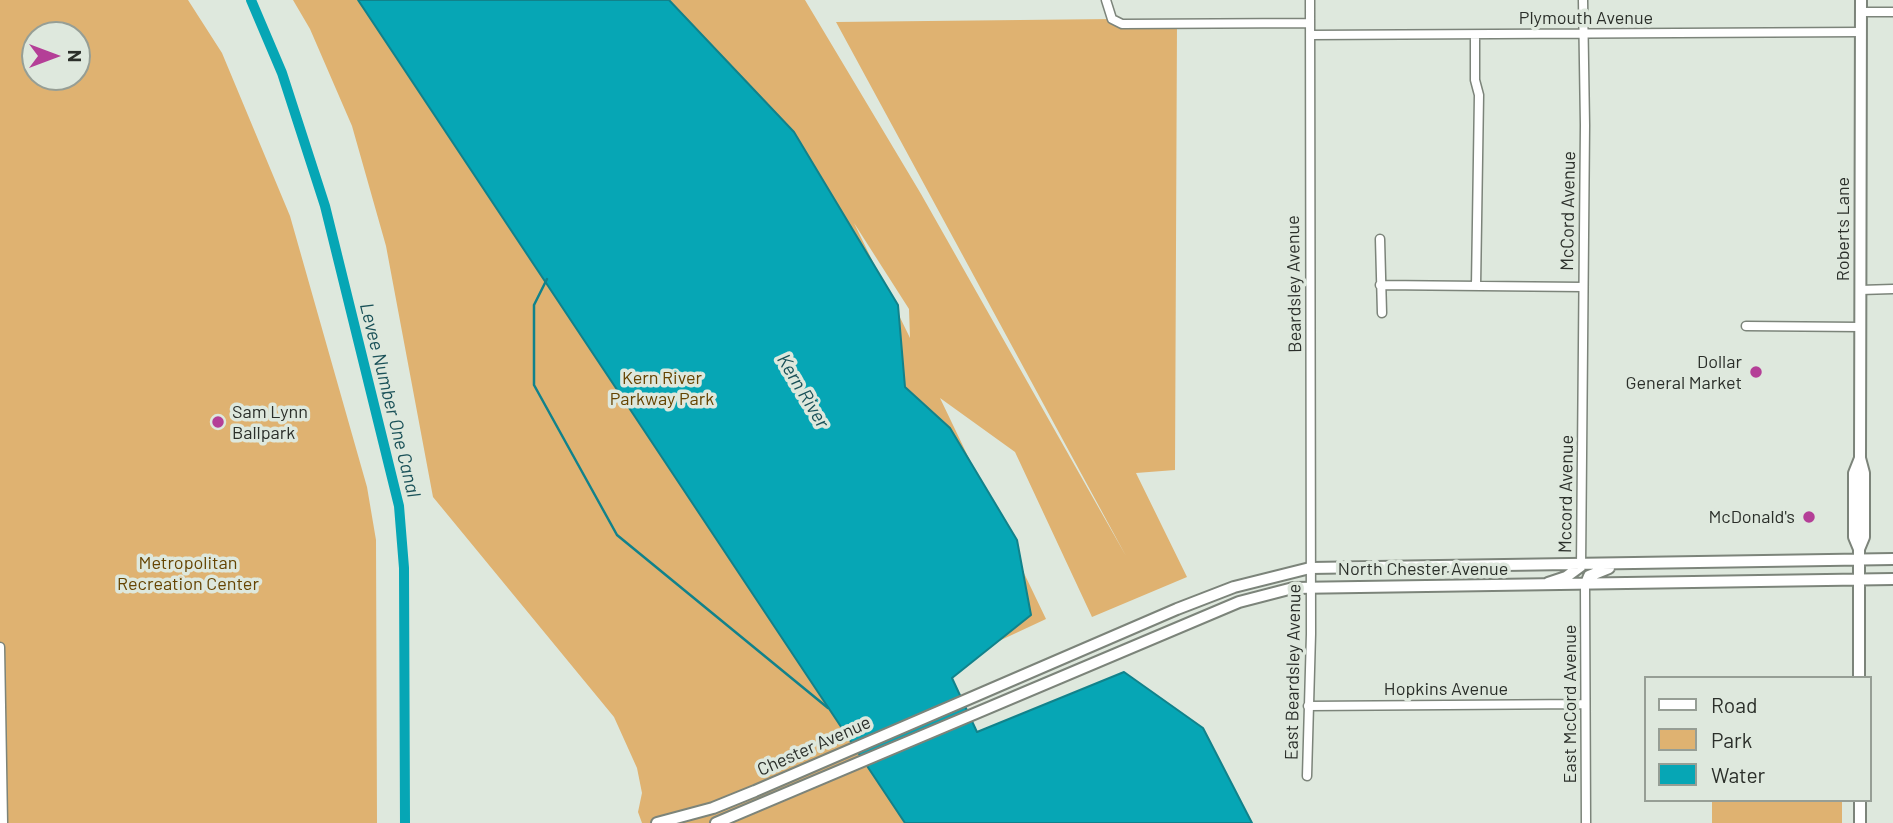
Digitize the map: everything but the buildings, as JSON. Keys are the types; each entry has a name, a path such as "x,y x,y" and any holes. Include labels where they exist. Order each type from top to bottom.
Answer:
{"main road":[{"name":"Roberts Lane","path":"1859,676 1859,555 1864,537 1864,472 1860,458 1861,0"},
{"name":"North Chester Avenue","path":"982,693 1223,591 1310,568 1581,566 1859,555 1893,559"},
{"path":"1586,586 1589,576 1614,565"},
{"path":"1539,586 1566,577 1581,566"},
{"name":"North Chester Avenue","path":"977,713 1239,602 1310,586 1586,586 1893,579"},
{"name":"Chester Avenue","path":"657,823 713,808 982,693"},
{"name":"Chester Avenue","path":"716,823 977,713"},
{"path":"1860,802 1860,823"}],"street":[{"path":"1105,0 1112,19 1122,24 1310,23"},
{"name":"Beardsley Avenue","path":"1310,0 1310,568"},
{"name":"McCord Avenue","path":"1583,0 1583,422"},
{"path":"1861,12 1893,12"},
{"name":"Plymouth Avenue","path":"1310,35 1861,32"},
{"path":"1475,35 1475,80 1479,95 1476,286"},
{"path":"1380,239 1382,313"},
{"path":"1380,285 1583,287"},
{"path":"1860,289 1893,289"},
{"path":"1746,326 1860,327"},
{"name":"Mccord Avenue","path":"1581,566 1583,422"},
{"name":"East Beardsley Avenue","path":"1307,776 1310,568"},
{"name":"East McCord Avenue","path":"1586,586 1586,823"},
{"path":"0,647 3,823"},
{"name":"Hopkins Avenue","path":"1308,706 1585,704"}],"green space":[{"name":"Metropolitan Recreation Center","path":"0,0 188,0 222,53 290,216 367,487 376,540 377,823 0,823"},
{"name":"Kern River Parkway Park","path":"293,0 805,0 921,194 1126,556 836,22 1112,19 1177,23 1175,470 1136,473 1187,577 1092,617 1015,452 940,398 1046,619 939,669 977,748 1231,823 642,823 638,812 642,793 637,768 614,717 433,497 386,246 352,126 310,29","holes":["854,223 909,309 910,338"]},
{"path":"1712,802 1842,802 1842,823 1712,823"}],"water":[{"name":"Kern River Parkway Park","path":"358,0 669,0 794,132 898,305 905,387 950,428 1017,540 1031,615 952,678 977,732 1124,672 1203,728 1252,823 905,823"}],"waterway":[{"name":"Levee Number One Canal","path":"251,0 282,73 325,206 399,506 404,568 405,823"},
{"path":"547,279 534,305 534,385 617,535 828,708"}],"place":[{"name":"Dollar General Market","path":"1756,372"},
{"name":"Sam Lynn Ballpark","path":"218,422"},
{"name":"McDonald's","path":"1809,517"}],"water label":[{"name":"Kern River","path":"803,391"}]}
